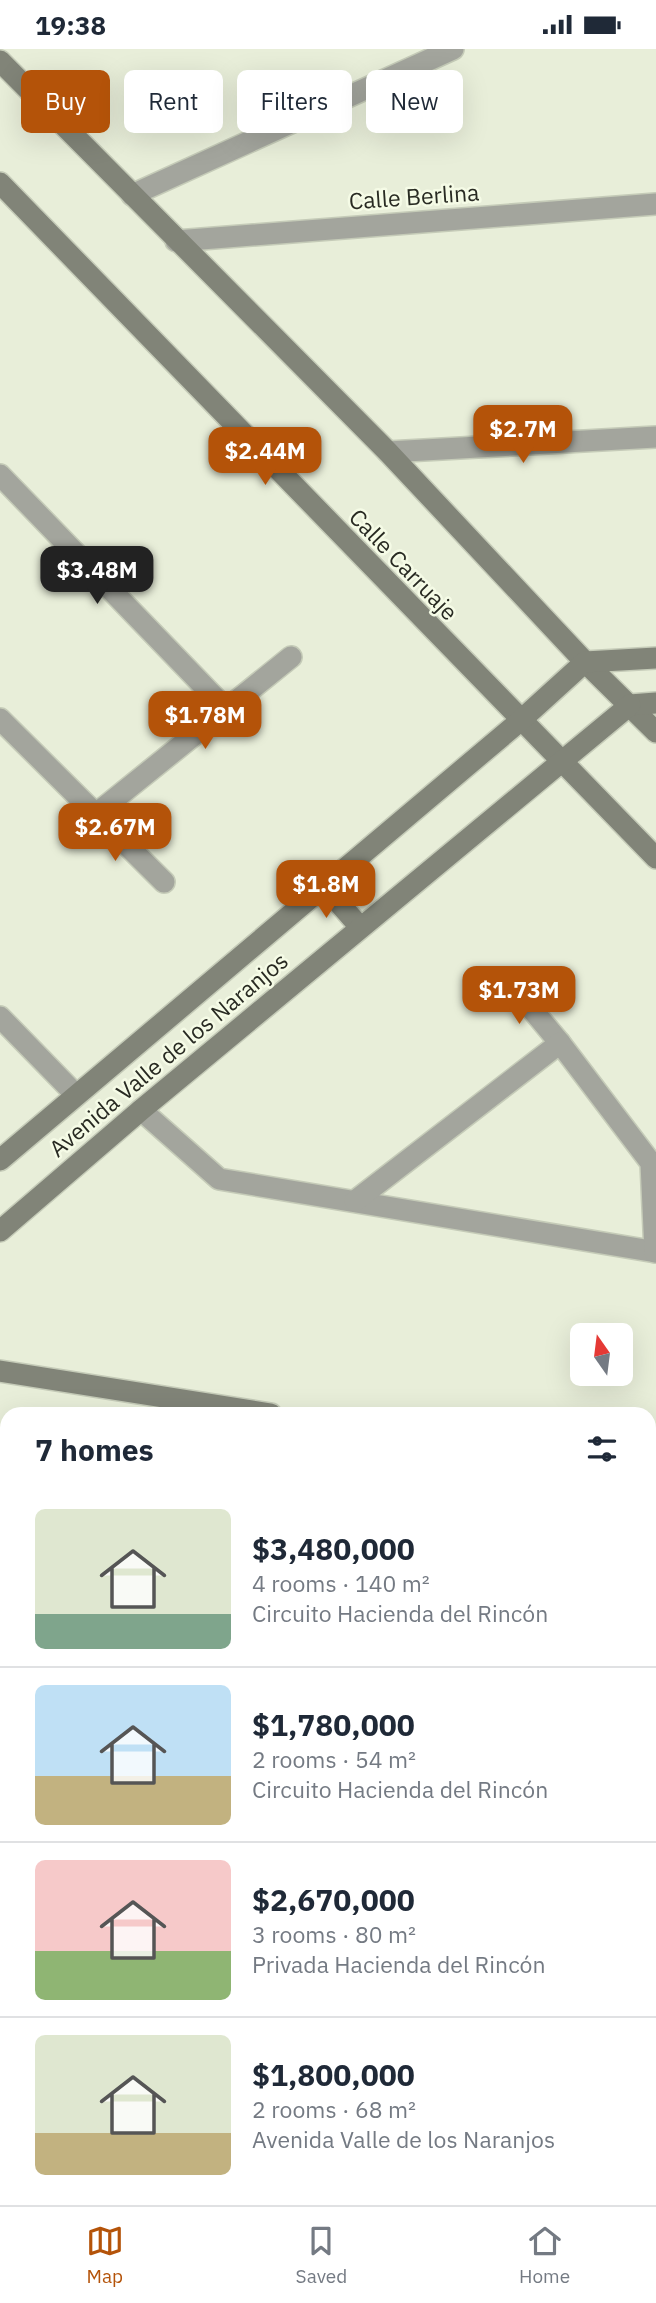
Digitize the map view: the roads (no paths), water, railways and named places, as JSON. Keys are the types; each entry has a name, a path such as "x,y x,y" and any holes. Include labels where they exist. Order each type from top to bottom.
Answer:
{"street":[{"path":"132,195 453,49"},
{"path":"0,61 388,452 585,662 656,732"},
{"name":"Calle Carruaje","path":"0,183 520,722 656,858"},
{"name":"Calle Berlina","path":"176,241 656,204"},
{"path":"388,452 656,437"},
{"path":"0,475 225,708"},
{"path":"96,814 291,657"},
{"path":"585,662 656,658"},
{"name":"Avenida Valle de los Naranjos","path":"0,1160 520,722 585,662"},
{"path":"630,705 656,703"},
{"name":"Avenida Valle de los Naranjos","path":"0,1231 360,927 630,705"},
{"path":"0,719 164,882"},
{"path":"324,886 360,927"},
{"path":"141,1110 219,1179 655,1252 651,1163 560,1043 510,983"},
{"path":"0,1017 76,1095"},
{"path":"355,1201 560,1043"},
{"path":"0,1371 227,1407"}]}
